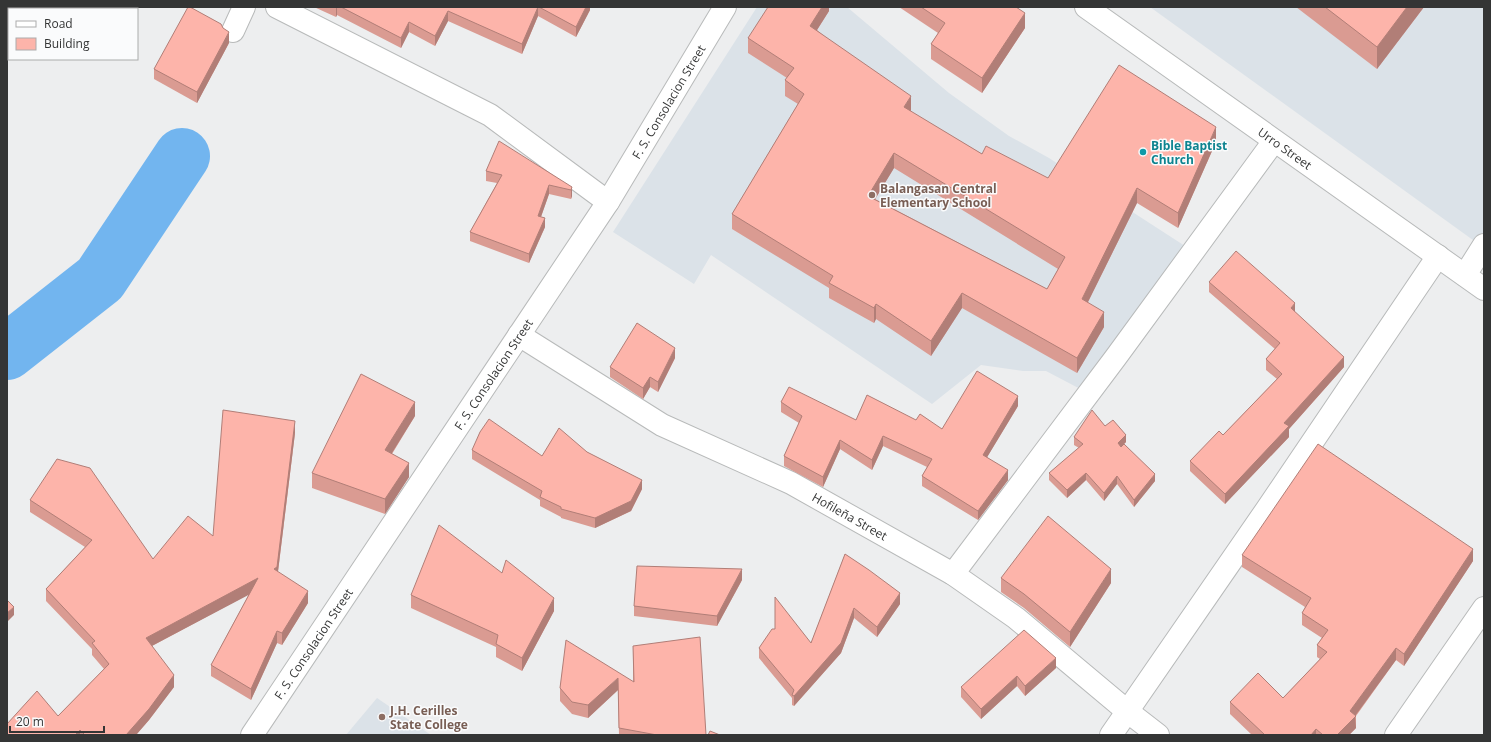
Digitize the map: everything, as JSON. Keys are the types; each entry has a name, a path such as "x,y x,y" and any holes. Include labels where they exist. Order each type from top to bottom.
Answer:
{"street":[{"path":"233,31 244,7"},
{"path":"277,7 490,115 608,202"},
{"name":"F. S. Consolacion Street","path":"252,735 608,202 725,7"},
{"name":"Urro Street","path":"1086,7 1484,289"},
{"path":"953,574 1116,357 1274,141"},
{"path":"1465,275 1484,245"},
{"path":"1111,735 1258,522 1438,256"},
{"name":"Hofileña Street","path":"519,334 662,425 791,483 953,574 1016,618 1158,735"},
{"path":"1396,735 1484,608"}],"shaded area":[{"name":"Balangasan Central Elementary School","path":"757,7 847,7 949,93 1009,136 1049,158 1185,246 1086,392 1046,371 1023,371 981,365 932,404 711,255 694,284 613,232"},
{"path":"1150,7 1484,7 1484,248"},
{"name":"J.H. Cerilles State College","path":"377,698 431,735 346,735"}],"building":[{"path":"188,7 221,24 223,28 229,32 197,92 154,69"},
{"path":"341,7 538,7 522,44 448,11 435,36 409,22 401,38"},
{"path":"539,7 586,7 576,27"},
{"path":"768,7 822,7 810,26 911,96 904,107 982,154 986,146 1048,178 1119,65 1216,127 1178,213 1137,188 1082,299 1104,312 1077,358 962,293 931,341 876,304 874,308 829,283 833,276 732,214 804,94 785,80 794,68 748,38","holes":["894,153 1065,257 1047,289 868,196"]},
{"path":"921,7 1016,7 1025,13 982,78 931,44 945,23"},
{"path":"1325,7 1407,7 1377,47"},
{"path":"499,141 572,187 571,190 549,185 538,216 545,218 529,254 470,232 502,175 486,171"},
{"path":"1236,251 1295,303 1291,308 1344,357 1284,423 1289,426 1225,494 1190,461 1219,431 1223,435 1282,374 1266,359 1280,343 1209,282"},
{"path":"637,323 675,348 658,382 650,377 643,388 610,367"},
{"path":"977,371 1018,396 983,455 1008,470 978,511 922,476 932,459 883,436 872,460 840,440 823,477 784,456 802,416 781,402 789,387 856,420 867,395 916,420 920,414 942,429"},
{"path":"361,374 415,402 385,450 409,463 385,499 312,473"},
{"path":"223,410 295,421 277,567 274,569 308,591 282,633 277,631 251,689 211,665 258,578 146,638 174,675 149,709 126,735 85,735 80,730 75,735 7,735 7,724 37,691 58,716 109,664 92,643 95,641 46,589 92,540 30,500 57,459 90,468 153,559 188,516 213,536"},
{"path":"1092,410 1105,426 1113,420 1126,435 1118,443 1121,447 1124,444 1155,474 1134,500 1117,476 1104,493 1086,473 1067,490 1049,473 1083,444 1074,437"},
{"path":"489,419 542,456 559,428 587,452 642,480 631,501 595,518 561,509 561,507 540,497 542,491 472,450 480,432"},
{"path":"1318,444 1473,549 1404,654 1396,648 1350,711 1356,716 1337,735 1323,735 1316,729 1311,735 1265,735 1230,702 1258,673 1283,698 1327,652 1317,645 1328,630 1302,613 1311,598 1242,555"},
{"path":"1048,516 1111,569 1070,632 1024,594 1001,578"},
{"path":"439,525 502,573 506,560 554,598 522,658 496,644 498,635 411,595"},
{"path":"845,554 900,593 877,627 854,608 841,643 794,696 792,695 794,690 759,648 772,629 775,629 775,597 811,643"},
{"path":"637,566 742,569 717,616 634,606"},
{"path":"7,600 14,607 7,613"},
{"path":"1024,630 1056,658 1025,686 1017,676 981,709 961,687"},
{"path":"700,637 706,735 657,735 619,728 618,678 588,705 572,702 560,688 566,640 634,682 633,646"},
{"path":"710,731 720,735 708,735"}],"waterway":[{"path":"7,352 100,279 182,156"}],"place":[{"name":"Bible Baptist Church","path":"1143,152"},
{"name":"Balangasan Central Elementary School","path":"872,195"},
{"name":"J.H. Cerilles State College","path":"382,717"}]}
